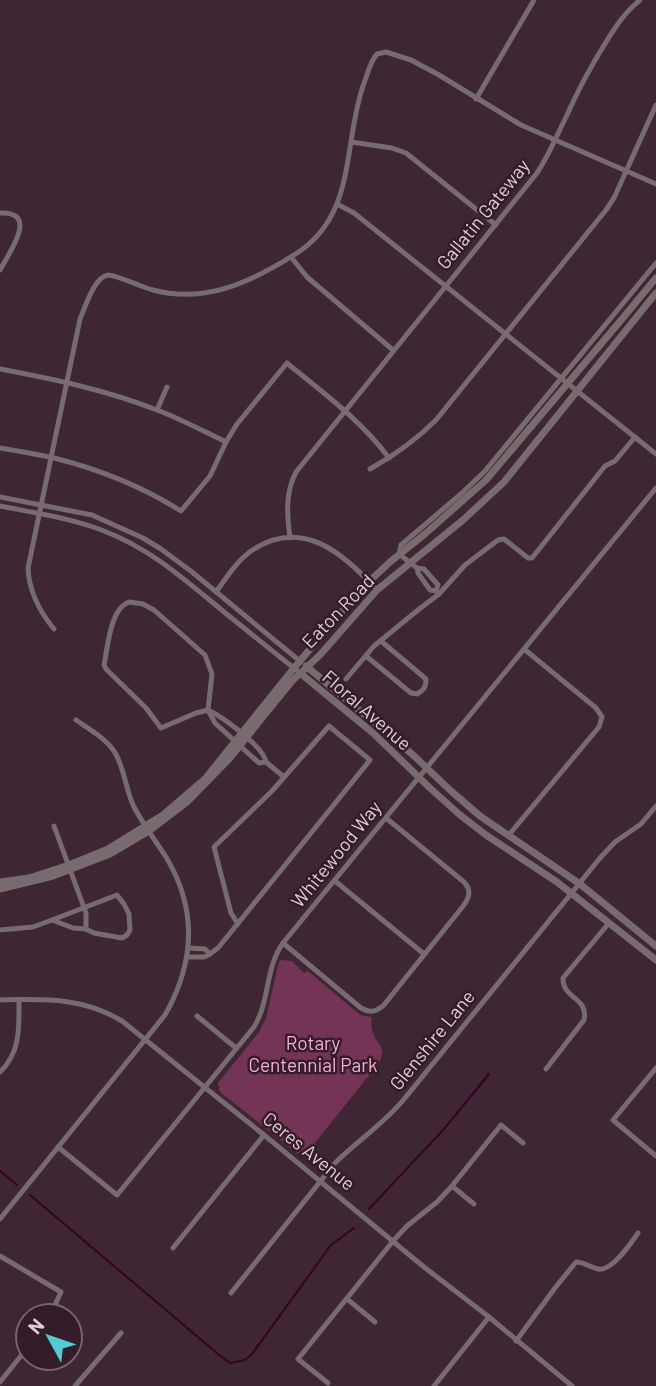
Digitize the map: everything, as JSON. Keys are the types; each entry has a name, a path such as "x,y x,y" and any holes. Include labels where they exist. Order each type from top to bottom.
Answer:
{"street":[{"path":"476,99 534,0"},
{"name":"Gallatin Gateway","path":"290,538 288,492 296,472 545,161 599,52 618,22 640,0"},
{"path":"54,629 43,616 32,592 28,579 30,556 80,319 93,289 107,275 151,290 182,295 223,291 258,276 303,250 319,234 337,204 346,179 359,99 377,54 386,52 411,60 521,125 656,184"},
{"path":"370,469 407,446 436,420 606,210 656,105"},
{"path":"351,142 392,148 406,153 496,225"},
{"path":"337,204 354,213 656,454"},
{"path":"0,213 11,214 19,220 20,231 0,270"},
{"path":"291,257 307,277 393,350"},
{"name":"Eaton Road","path":"0,889 33,882 110,854 171,815 201,789 369,581 486,480 656,263"},
{"name":"Eaton Road","path":"564,381 656,278"},
{"name":"Eaton Road","path":"303,664 320,655 377,590 414,565 504,482 656,293"},
{"path":"0,448 52,457 125,483 158,497 181,511 210,476 237,424 286,363 344,410 376,441 389,458"},
{"path":"0,369 104,392 158,410 226,442"},
{"path":"158,410 167,387"},
{"path":"346,679 381,641 465,565 498,540 505,539 531,558 606,466 615,461 635,437"},
{"name":"Whitewood Way","path":"58,1147 117,1195 259,1018 272,965 283,943 656,488"},
{"name":"Floral Avenue","path":"0,497 92,515 161,549 368,716 466,804 580,884 656,946"},
{"name":"Floral Avenue","path":"0,506 85,524 122,538 170,568 373,733 479,830 541,870 656,961"},
{"path":"210,600 251,551 274,541 290,538 310,539 324,544 345,558 377,590"},
{"path":"400,554 414,565 430,590 437,593"},
{"path":"266,762 259,763 215,723 208,710 212,674 205,655 154,610 144,604 129,602 122,605 115,615 104,665 106,670 146,708 162,728 208,710 222,716 244,735 265,756 266,762 284,777"},
{"path":"366,656 411,693 417,694 423,690 426,679 381,641"},
{"path":"508,836 599,727 601,717 596,708 524,649"},
{"path":"0,1219 165,1015 182,980 187,957 188,917 183,892 165,856 132,803 113,750 76,720"},
{"path":"187,957 204,957 218,948 238,924 370,760 329,726 272,791 214,847 232,913 238,924"},
{"name":"Glenshire Lane","path":"231,1293 344,1153 396,1110 607,849 641,824 656,806"},
{"path":"283,943 361,1008 373,1012 383,1006 468,899 470,892 464,882 386,818"},
{"path":"54,826 84,908 86,929"},
{"path":"0,882 29,878 70,867"},
{"path":"335,881 424,954"},
{"path":"0,930 33,927 117,895 128,914 130,930 122,938 73,928 52,920"},
{"path":"546,1069 586,1014 583,1004 565,989 563,978 608,923"},
{"path":"188,948 205,949 210,954"},
{"name":"Ceres Avenue","path":"0,1000 68,1001 96,1007 122,1020 572,1386"},
{"path":"0,1072 16,1049 19,1000"},
{"path":"197,1016 236,1048"},
{"path":"656,1068 613,1120 656,1156"},
{"path":"328,1383 298,1359 393,1241 453,1186 501,1125 523,1143"},
{"path":"173,1248 264,1135"},
{"path":"453,1186 474,1204"},
{"path":"516,1341 576,1262 604,1269 617,1260 638,1233"},
{"path":"0,1256 61,1292 56,1302"},
{"path":"347,1299 375,1322"},
{"path":"434,1386 489,1317"},
{"path":"75,1386 121,1332"},
{"path":"0,1382 14,1364"},
{"path":"558,1386 563,1379"}],"green space":[{"name":"Rotary Centennial Park","path":"280,960 292,961 304,973 308,971 360,1015 371,1017 372,1030 382,1048 379,1063 314,1144 298,1154 220,1092 218,1083 259,1032 266,1018"}],"waterway":[{"path":"369,1209 444,1129 489,1074"},
{"path":"0,1171 17,1185"},
{"path":"30,1195 230,1363 245,1360 252,1354 331,1245 354,1228"}]}
